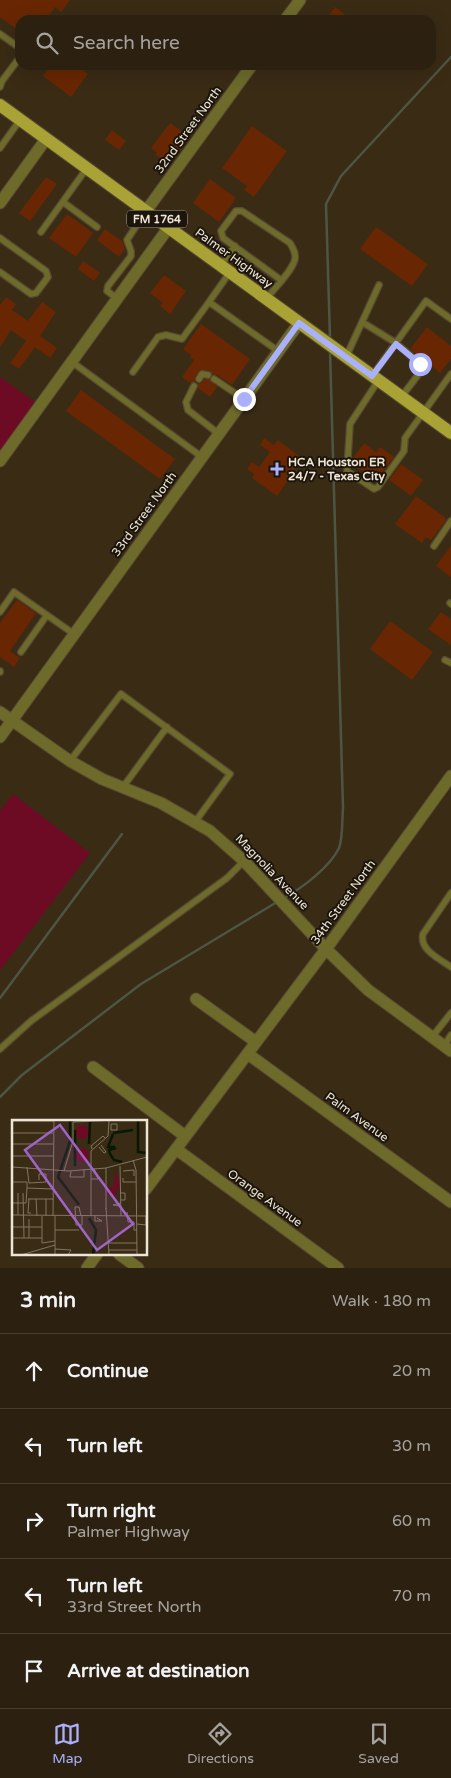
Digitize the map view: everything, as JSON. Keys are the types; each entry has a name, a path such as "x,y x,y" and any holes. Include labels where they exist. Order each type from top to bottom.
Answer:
{"main road":[{"name":"Palmer Highway","path":"0,105 451,433"}],"street":[{"path":"289,15 300,0"},
{"name":"32nd Street North","path":"146,211 248,70"},
{"path":"0,203 46,139"},
{"path":"0,461 169,227"},
{"name":"33rd Street North","path":"0,737 299,323"},
{"name":"Magnolia Avenue","path":"0,712 70,761 102,779 161,803 195,822 225,843 244,860 326,949 368,990 447,1048"},
{"name":"34th Street North","path":"248,1054 450,779"},
{"path":"196,999 256,1042"},
{"path":"148,1186 248,1054"},
{"name":"Palm Avenue","path":"248,1054 451,1202"},
{"path":"93,1067 185,1136"},
{"name":"Orange Avenue","path":"176,1150 338,1268"},
{"path":"87,1268 96,1256"},
{"path":"122,1256 138,1268"}],"lane":[{"path":"0,34 15,44"},
{"path":"0,87 2,81 15,64"},
{"path":"0,148 20,120"},
{"path":"41,232 87,168"},
{"path":"63,202 97,227"},
{"path":"118,299 107,291 108,286 131,256 127,240 146,211"},
{"path":"266,299 281,280 292,266 295,258 290,243 242,211 236,211 221,231 223,238 281,280"},
{"path":"0,238 46,271 48,277 36,293 31,294 0,272"},
{"path":"133,372 158,337 166,335 182,339 209,302 235,246"},
{"path":"344,356 379,285"},
{"path":"451,319 426,301 396,344 350,424 347,471 374,489 378,487 404,451 405,438 451,374"},
{"path":"209,302 278,352"},
{"path":"362,322 396,344 413,357 422,367 401,397"},
{"path":"72,362 202,457"},
{"path":"199,378 202,374 208,375"},
{"path":"214,379 244,399"},
{"path":"194,386 186,402 188,410 219,434"},
{"path":"434,546 451,522"},
{"path":"0,612 14,592 74,634"},
{"path":"21,652 47,615"},
{"path":"70,761 121,694 230,774 195,822"},
{"path":"123,787 167,728"},
{"path":"0,1049 31,1021 227,878 244,860"},
{"path":"451,893 423,934 421,940 432,954 451,968"},
{"path":"432,1037 451,1013"},
{"path":"447,1048 451,1035"}],"shaded area":[{"path":"0,377 35,402 0,454"},
{"path":"13,794 90,853 0,970 0,811"}],"building":[{"path":"0,0 70,0 61,12 55,7 49,15 15,15 15,28 0,17"},
{"path":"335,7 345,15 329,15"},
{"path":"48,70 82,70 88,74 71,97 43,76"},
{"path":"170,123 189,136 169,164 155,154 157,153 151,148"},
{"path":"252,126 287,151 254,197 244,190 247,186 222,168"},
{"path":"112,130 126,141 119,150 105,140"},
{"path":"46,177 57,184 30,221 19,213"},
{"path":"210,179 236,198 219,222 193,203"},
{"path":"67,214 93,233 76,257 49,238"},
{"path":"376,227 428,264 412,286 360,249"},
{"path":"105,229 123,242 125,249 119,257 97,240"},
{"path":"83,261 100,273 94,281 78,269"},
{"path":"164,275 186,291 170,314 160,306 163,303 150,293"},
{"path":"6,297 16,304 12,310 28,321 42,302 56,312 40,336 57,348 50,358 35,347 19,369 10,363 26,341 11,330 0,347 0,305"},
{"path":"201,324 250,359 232,385 217,375 213,375 209,370 200,370 195,377 195,382 190,383 182,377 194,360 183,349"},
{"path":"427,327 451,346 451,359 440,373 410,349"},
{"path":"204,379 209,379 217,387 210,397 198,388 198,383 202,383"},
{"path":"81,390 175,459 160,479 66,411"},
{"path":"264,438 274,445 278,440 303,459 277,496 252,478 254,474 247,469 252,462 259,467 270,452 260,445"},
{"path":"364,443 376,452 380,447 394,457 376,481 352,464 352,459"},
{"path":"401,464 423,480 411,496 389,480"},
{"path":"416,496 447,519 431,540 426,537 422,543 395,524"},
{"path":"451,546 451,577 436,566"},
{"path":"17,600 36,613 10,651 20,658 14,667 0,657 0,623"},
{"path":"441,612 451,619 451,645 428,629"},
{"path":"390,621 433,652 412,680 370,649"}],"waterway":[{"path":"330,338 326,204 341,176 451,57"},
{"path":"284,898 299,889 322,870 339,848 342,834 343,808 330,351"},
{"path":"0,998 122,834"},
{"path":"0,1097 22,1075 141,984 277,902"}],"place":[{"name":"HCA Houston ER 24/7 - Texas City","path":"277,469"}],"route":[{"path":"244,399 299,323 372,376 396,344 420,364"}]}
